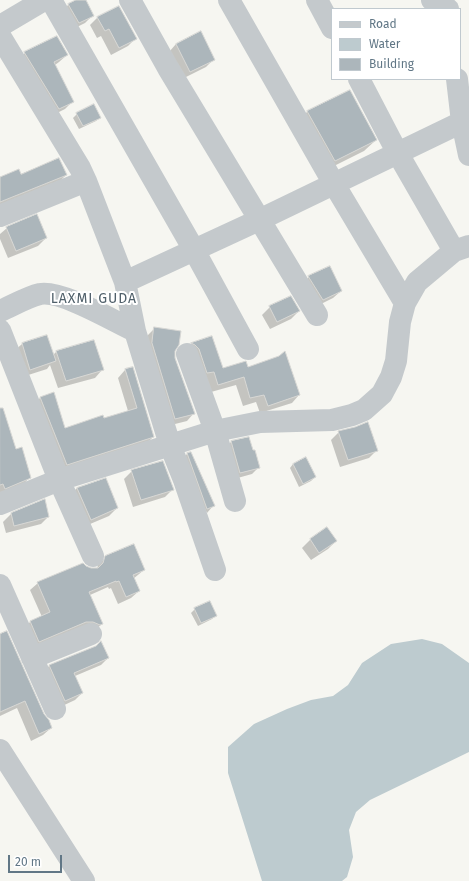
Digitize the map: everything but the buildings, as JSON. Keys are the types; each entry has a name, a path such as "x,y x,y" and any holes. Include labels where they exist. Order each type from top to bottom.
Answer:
{"street":[{"path":"0,26 44,0"},
{"path":"52,0 194,250 248,349"},
{"path":"130,0 168,68 317,316"},
{"path":"229,0 334,184 405,303"},
{"path":"317,0 331,26"},
{"path":"432,0 446,8"},
{"path":"0,36 80,168 86,181 125,282 135,331 170,445 184,480 215,570"},
{"path":"0,504 59,480 214,431 260,422 332,420 352,415 364,410 382,394 391,377 396,361 400,322 405,303 417,282 462,248 397,152 360,80"},
{"path":"457,80 462,122 469,155"},
{"path":"125,282 259,220 397,152 462,122"},
{"path":"0,216 86,181"},
{"path":"0,311 39,294 58,295 135,331"},
{"path":"0,330 59,480 93,556"},
{"path":"186,354 214,431 235,501"},
{"path":"0,585 55,709"},
{"path":"32,658 92,634"},
{"path":"0,750 84,881"}],"water":[{"path":"422,639 442,644 469,663 469,752 370,800 356,812 349,830 353,857 347,877 342,881 262,881 228,773 228,747 254,724 311,700 333,696 348,685 362,663 391,644"}],"district":[{"name":"LAXMI GUDA","path":"94,299"}]}
